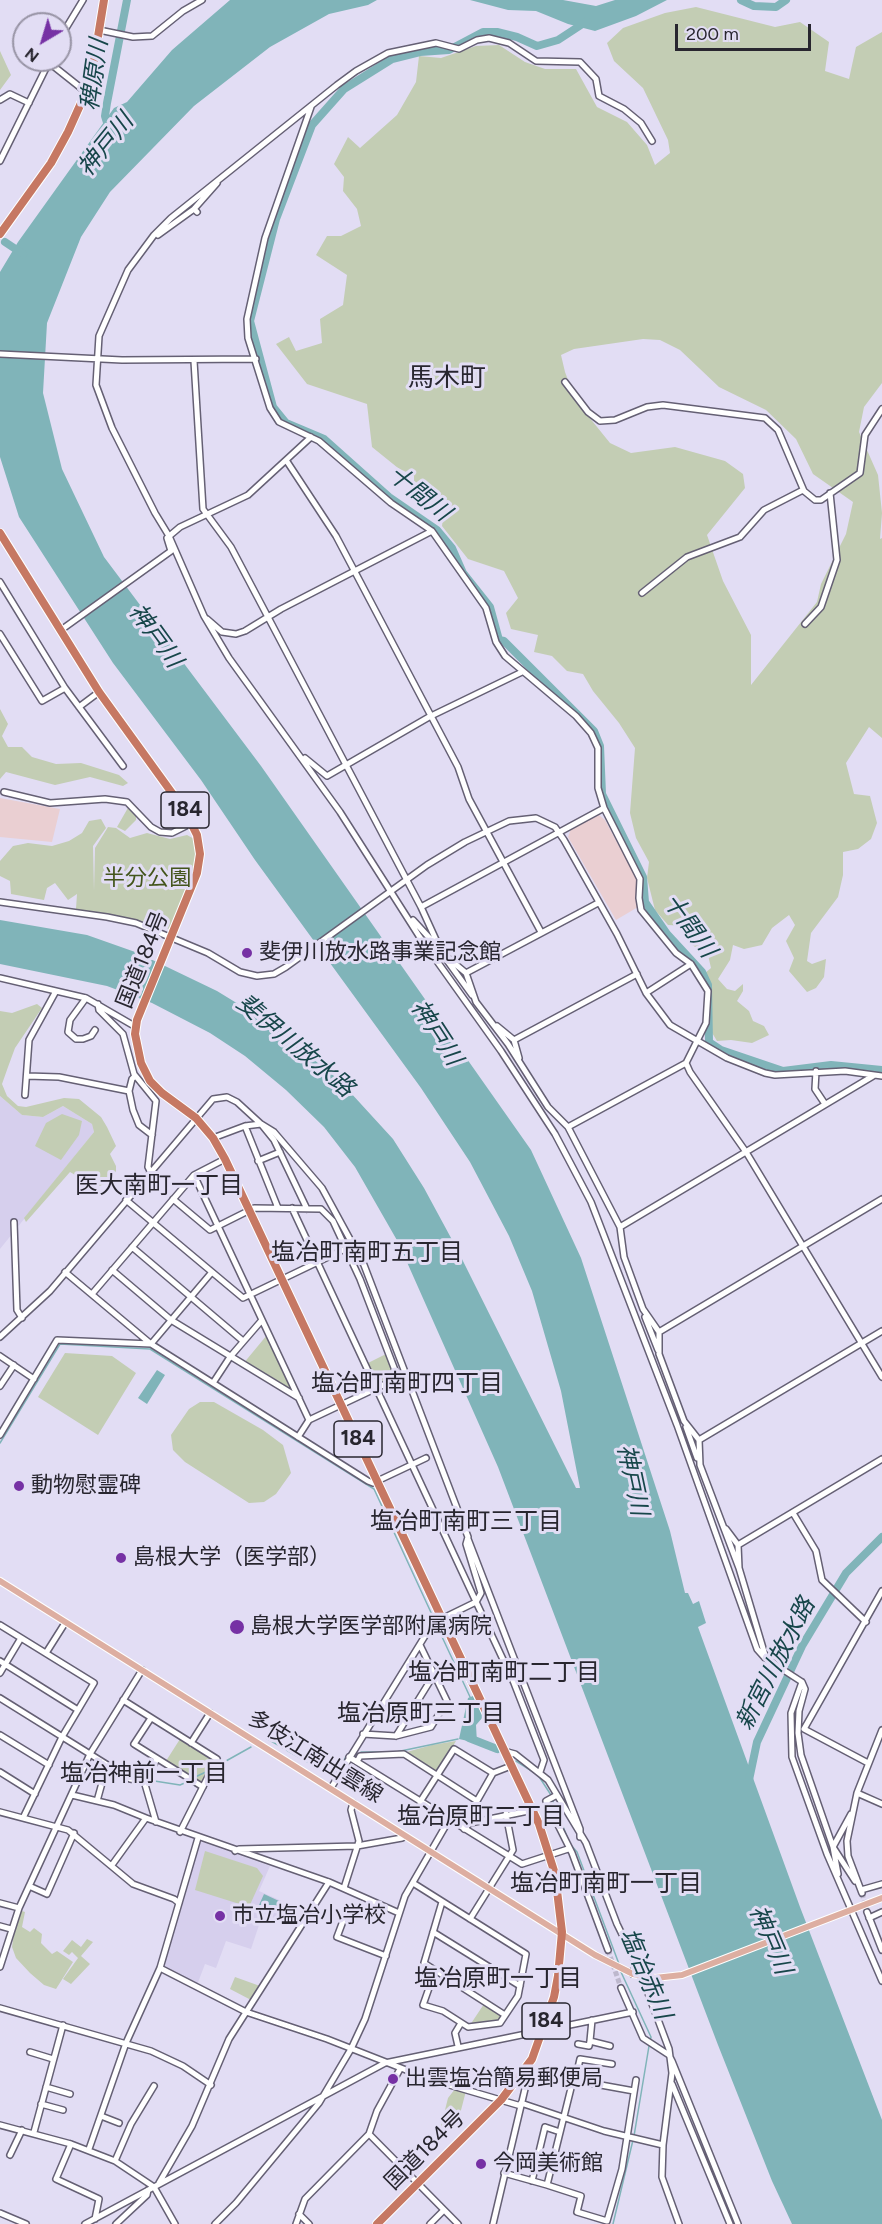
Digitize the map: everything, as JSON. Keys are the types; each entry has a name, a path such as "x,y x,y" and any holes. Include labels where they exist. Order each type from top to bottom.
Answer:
{"highway":[{"path":"0,234 51,163 86,92 102,31 104,0"},
{"name":"国道184号","path":"0,533 63,629 99,692 150,759 192,823 197,835 200,863 137,1023 136,1048 150,1081 196,1118 213,1138 225,1159 532,1810 550,1855 558,1890 562,1932 558,1976 543,2030 527,2071 377,2224"}],"main road":[{"name":"多伎江南出雲線","path":"0,1581 562,1932 595,1955 633,1974 655,1978 682,1975 882,1898"}],"street":[{"path":"72,18 83,0"},
{"path":"102,31 133,37 152,36 183,11 202,0"},
{"path":"476,1002 466,973 442,952 389,893 363,846 229,658 204,616 169,536 112,428 96,385 99,336 120,285 136,256 154,235 220,179 356,71 388,53 422,44 442,43 459,49 477,40 499,39 536,61 574,61 586,65 596,79 599,96 641,123 652,141"},
{"path":"0,161 43,72"},
{"path":"61,72 86,92"},
{"path":"0,100 10,94 29,103"},
{"path":"312,106 261,253 246,328 274,416 286,426 311,437 330,449 391,503 432,531 486,608 500,650 522,672 576,716 591,733 598,748 598,789 604,808 638,873 641,910 676,953 691,964 708,991 706,1023 686,1063 568,1127"},
{"path":"154,235 157,236 195,211 220,179"},
{"path":"0,354 87,359 194,361 256,359"},
{"path":"194,361 196,435 203,509 231,547 421,906 442,952 548,1107 568,1127 620,1227 624,1257 739,1568 765,1658"},
{"path":"565,382 588,412 600,420 615,420 647,407 663,405 765,418 778,430 803,490 815,500 821,500 860,473 865,435 882,409"},
{"path":"63,629 171,551 166,538 184,524 248,495 311,437"},
{"path":"286,460 336,536 429,717 458,767 469,799 541,933"},
{"path":"642,593 687,557 740,537 764,510 803,490"},
{"path":"805,624 821,608 837,560 830,493"},
{"path":"204,616 222,632 236,634 432,531"},
{"path":"0,582 65,688 123,766"},
{"path":"0,634 42,701 65,688"},
{"path":"297,751 327,776 429,717 522,672"},
{"path":"79,706 99,692"},
{"path":"4,792 50,803 105,799 127,802 160,832 172,833 192,823"},
{"path":"421,906 604,808"},
{"path":"0,902 107,916 171,936 240,972 257,976 274,974 302,957 407,880 487,830 529,817 548,822 559,832 646,993 670,1024 727,1058 765,1073 775,1075 816,1071 882,1076"},
{"path":"466,973 598,903"},
{"path":"408,915 419,936 501,1051 555,1134 591,1202 681,1435 757,1649 765,1658 802,1682 805,1689 799,1711 798,1733 801,1755 833,1847 840,1884"},
{"path":"646,993 691,964"},
{"path":"514,1040 637,974"},
{"path":"0,978 86,998 137,1023"},
{"path":"25,1095 29,1040 56,991"},
{"path":"86,998 70,1020 68,1032 76,1039 82,1039 91,1036 95,1030"},
{"path":"98,1004 99,1010 123,1034 135,1076 156,1101 148,1167 150,1171"},
{"path":"490,1019 514,1040 522,1066"},
{"path":"686,1063 746,1152 882,1377"},
{"path":"816,1071 815,1089 825,1104"},
{"path":"620,1227 874,1075"},
{"path":"27,1076 59,1077 129,1091"},
{"path":"135,1076 129,1091 135,1120 152,1135"},
{"path":"0,1337 22,1318 65,1272 213,1100 227,1097 237,1102 261,1124 274,1132 322,1188 364,1265 576,1818 580,1837"},
{"path":"213,1138 245,1126 261,1124"},
{"path":"261,1124 279,1152 307,1209"},
{"path":"245,1126 278,1208"},
{"path":"258,1161 279,1152"},
{"path":"92,1294 194,1175 225,1159"},
{"path":"194,1175 309,1420"},
{"path":"173,1199 210,1230 249,1210 321,1209 333,1221 347,1248 398,1378 309,1420 298,1437"},
{"path":"659,1332 882,1199"},
{"path":"126,1200 243,1298 347,1248"},
{"path":"292,1208 514,1683 542,1754 543,1765 540,1772"},
{"path":"14,1222 17,1310 22,1318"},
{"path":"132,1247 243,1341"},
{"path":"112,1270 171,1320 299,1398"},
{"path":"65,1272 151,1344 368,1481 377,1481 426,1458"},
{"path":"151,1344 212,1272"},
{"path":"643,1309 659,1332 659,1354"},
{"path":"213,1383 230,1357 262,1320"},
{"path":"699,1440 882,1331"},
{"path":"0,1435 57,1340 151,1344"},
{"path":"0,1356 34,1379"},
{"path":"0,1386 14,1365"},
{"path":"684,1421 699,1440 700,1465"},
{"path":"738,1545 882,1459"},
{"path":"793,1513 816,1551 818,1570 825,1582 866,1622"},
{"path":"721,1523 738,1545 739,1568"},
{"path":"331,1788 433,1623 476,1602 481,1593 466,1544 468,1537"},
{"path":"801,1755 804,1729 882,1591"},
{"path":"46,1653 66,1623"},
{"path":"0,1625 94,1683 62,1737 23,1818"},
{"path":"0,1673 3,1663 21,1638"},
{"path":"363,1734 396,1736 431,1727 447,1701 420,1645"},
{"path":"3,1663 78,1710"},
{"path":"0,1967 2,1951 28,1886 90,1754 142,1670"},
{"path":"396,1736 435,1673"},
{"path":"802,1682 791,1713 792,1757 840,1884 882,1981"},
{"path":"0,1698 130,1779 144,1781"},
{"path":"123,1700 217,1760 180,1832"},
{"path":"191,1743 210,1713"},
{"path":"151,1718 134,1744 203,1787"},
{"path":"804,1729 868,1763"},
{"path":"861,1890 848,1856 847,1841 857,1793 882,1730"},
{"path":"0,1735 49,1765"},
{"path":"420,1802 454,1749 493,1773"},
{"path":"504,1751 515,1754 540,1772 553,1797 586,1843 617,1924 635,1961 633,1974"},
{"path":"357,1762 360,1756 404,1754 477,1801 493,1773 511,1766"},
{"path":"349,1757 522,1864 568,1849"},
{"path":"156,1822 144,1781 157,1759"},
{"path":"97,1801 107,1765"},
{"path":"0,1772 35,1794"},
{"path":"857,1793 882,1804"},
{"path":"72,1794 137,1813 180,1832 329,1882 399,1912"},
{"path":"553,1797 546,1801 572,1853 608,1950"},
{"path":"344,1888 357,1846 358,1834 351,1810 353,1803"},
{"path":"833,1847 854,1809"},
{"path":"464,1829 470,1823 532,1810"},
{"path":"0,1812 57,1826 75,1833 139,1887 179,1903"},
{"path":"470,1919 509,1857 513,1846 506,1814"},
{"path":"111,1864 146,1818"},
{"path":"219,2223 322,2097 351,2049 365,2019 399,1912 430,1850 449,1820"},
{"path":"28,1886 47,1894 75,1833"},
{"path":"89,2150 126,2043 160,1968 198,1838"},
{"path":"235,1851 238,1848 357,1846 402,1838"},
{"path":"833,1847 862,1893 861,1890 882,1884"},
{"path":"156,2186 192,2126 230,2039 329,1882"},
{"path":"413,1883 526,1954 518,1996 500,2023 468,2027 443,2011 423,2005 435,1971"},
{"path":"442,1902 424,1963 505,2015"},
{"path":"0,1903 19,1908"},
{"path":"882,1912 868,1915 882,1950"},
{"path":"346,1913 337,1937 386,1956"},
{"path":"0,1926 11,1929"},
{"path":"433,1932 520,1986"},
{"path":"870,1956 882,1971"},
{"path":"160,1968 246,2012 400,2069 627,2137 663,2145"},
{"path":"646,1977 645,1985 669,2049 672,2082 663,2145 662,2177 679,2224"},
{"path":"621,1988 643,2038 669,2055 738,2224"},
{"path":"0,2008 126,2043 183,2067 211,2085"},
{"path":"85,2224 385,2062 633,2012"},
{"path":"578,2044 589,2046 592,2020"},
{"path":"458,2046 455,2033 462,2022"},
{"path":"34,2132 63,2025"},
{"path":"590,2041 610,2046"},
{"path":"30,2052 54,2059"},
{"path":"547,2186 580,2059 612,2064"},
{"path":"296,2224 305,2199 369,2134 377,2111 400,2069"},
{"path":"493,2224 527,2071 634,2091"},
{"path":"504,2173 581,2196 577,2212 607,2221 622,2169 636,2080"},
{"path":"672,2082 730,2224"},
{"path":"115,2161 131,2124 154,2086"},
{"path":"46,2087 70,2094"},
{"path":"41,2104 63,2110"},
{"path":"101,2116 119,2123"},
{"path":"1,2126 34,2132 115,2161 156,2186 176,2224"},
{"path":"532,2181 545,2127 560,2132"},
{"path":"9,2155 22,2130"},
{"path":"369,2134 458,2224"},
{"path":"70,2144 56,2179 99,2199 95,2219"},
{"path":"116,2224 147,2195 148,2190"},
{"path":"430,2224 444,2210"},
{"path":"299,2214 309,2224"},
{"path":"1,2216 26,2224"}],"shaded area":[{"path":"0,798 60,809 52,842 0,837"},
{"path":"599,815 605,820 620,848 623,848 637,875 638,907 616,920 568,837 571,829"},
{"path":"0,1096 22,1115 43,1117 63,1106 92,1124 94,1132 0,1249"},
{"name":"市立塩冶小学校","path":"202,1842 270,1866 259,1891 284,1902 276,1919 263,1913 251,1949 226,1941 216,1968 205,1964 197,1985 163,1967 199,1844"}],"green space":[{"path":"696,7 775,27 800,22 829,42 825,71 849,79 856,47 882,32 882,383 864,407 859,432 878,475 882,513 880,539 882,538 882,738 869,727 846,763 854,794 870,796 877,823 871,839 858,849 843,852 843,875 838,897 811,933 807,961 812,964 826,959 824,977 816,988 807,992 789,971 794,958 786,941 795,925 789,915 772,928 762,945 744,949 733,945 730,960 718,979 727,989 735,991 743,984 743,991 737,1001 749,1011 753,1021 764,1026 769,1035 752,1043 717,1041 711,1031 712,990 705,973 711,968 708,955 689,943 686,926 668,925 655,910 647,878 649,862 636,838 630,813 635,748 619,723 593,691 583,674 567,671 552,656 534,652 538,635 511,629 506,613 518,598 504,571 468,559 442,526 444,510 414,489 414,476 398,468 372,447 367,404 307,384 276,344 289,337 296,351 322,343 320,319 343,305 347,275 316,255 327,236 341,236 361,226 357,209 343,191 344,177 334,164 348,137 360,148 397,115 416,82 419,56 441,58 476,46 499,45 525,62 545,69 576,69 597,107 627,122 647,145 655,165 670,153 668,140 643,88 614,61 607,43 623,28 665,13","holes":["643,339 660,340 680,350 719,387 766,410 796,439 813,474 853,502 846,534 821,584 817,602 751,685 751,635 723,581 707,535 745,488 743,474 725,461 675,447 631,453 610,443 576,401 561,355 574,349"]},
{"path":"0,51 11,75 0,90"},
{"path":"0,709 8,724 2,736 8,747 22,747 32,757 56,764 81,763 119,775 128,783 123,786 90,777 55,785 6,772 0,779"},
{"path":"129,806 136,812 136,820 125,831 117,827"},
{"name":"半分公園","path":"101,819 106,828 93,846 94,891 95,848 108,827 116,828 130,838 147,833 170,839 187,835 196,840 196,867 170,929 76,909 77,894 68,900 55,883 47,888 44,900 11,894 10,881 0,876 0,861 13,846 28,843 52,846 69,841 82,833 89,821"},
{"path":"37,1004 42,1008 15,1048 2,1084 7,1096 18,1106 26,1107 64,1098 79,1099 101,1117 107,1127 116,1146 110,1154 116,1171 108,1183 96,1187 70,1172 26,1222 24,1218 94,1132 92,1124 63,1106 43,1117 22,1115 0,1096 0,1011 12,1013"},
{"path":"62,1114 82,1121 79,1135 61,1160 35,1146 46,1123"},
{"path":"267,1335 295,1394 243,1364"},
{"path":"65,1353 112,1356 136,1373 98,1435 38,1397"},
{"path":"386,1354 396,1377 380,1385 375,1383 366,1364"},
{"path":"200,1402 214,1402 263,1430 283,1445 291,1473 276,1494 264,1502 249,1503 185,1462 173,1450 171,1435 189,1409"},
{"path":"180,1739 214,1760 203,1783 166,1761"},
{"path":"456,1741 437,1772 403,1753 432,1745"},
{"path":"205,1851 257,1868 263,1876 249,1907 195,1890"},
{"path":"22,1911 25,1912 22,1927 30,1932 34,1928 42,1934 41,1943 52,1954 57,1951 73,1962 56,1989 44,1985 16,1958 12,1947 15,1926"},
{"path":"87,1939 93,1942 81,1956 90,1964 71,1984 63,1979 78,1958 72,1952 69,1955 63,1951 72,1940 81,1947"},
{"path":"235,1977 260,1986 251,2000 230,1989"},
{"path":"484,2004 502,2017 499,2022 470,2025"},
{"path":"455,2089 466,2091 460,2114 450,2132 440,2130 448,2098"}],"water":[{"name":"斐伊川放水路","path":"230,0 377,0 368,5 329,14 270,47 194,106 110,192 81,237 47,323 43,393 62,469 104,557 261,766 531,1150 581,1258 670,1531 685,1593 688,1593 693,1604 699,1601 706,1623 698,1627 800,1907 882,2120 882,2224 792,2224 772,2181 718,2045 498,1467 398,1242 355,1167 324,1127 286,1090 245,1056 210,1033 152,1003 107,986 0,964 0,920 87,935 138,953 217,991 266,1021 339,1080 393,1139 424,1188 457,1249 576,1488 580,1488 561,1391 532,1291 509,1236 470,1162 421,1088 255,860 201,780 113,663 19,517 0,457 0,272 18,242 114,108 127,102 172,50"},
{"path":"470,0 563,0 596,6 615,0 667,0 636,16 595,31 568,24 536,11 508,10"},
{"path":"157,1370 165,1375 147,1404 138,1398"},
{"path":"473,1696 483,1717 476,1725 477,1743 459,1739 468,1698"},
{"path":"264,1894 279,1901 274,1911 259,1905"}],"waterway":[{"name":"稗原川","path":"109,129 105,116 127,0"},
{"name":"神戸川","path":"741,0 754,6 776,7 786,0"},
{"name":"十間川","path":"587,21 558,40 537,46 517,37 497,32 483,32 449,50 420,52 392,59 344,89 312,125 276,219 250,321 273,407 286,423 324,439 389,497 437,530 452,548 463,573 490,607 499,640 504,641 594,731 600,746 602,794 643,877 645,902 667,934 702,972 708,985 709,1042 721,1050 783,1071 831,1065 882,1070"},
{"path":"5,242 23,254"},
{"path":"0,1443 60,1344 150,1349 374,1489 434,1619"},
{"name":"新宮川放水路","path":"749,1780 757,1742 802,1646 846,1573 882,1537"},
{"path":"436,1624 471,1699"},
{"path":"266,1738 331,1776 350,1752"},
{"name":"塩冶赤川","path":"469,1738 497,1749"},
{"path":"361,1752 396,1752 458,1739"},
{"path":"217,1766 251,1747"},
{"path":"96,1755 121,1770"},
{"name":"塩冶赤川","path":"516,1761 538,1775 551,1795"},
{"path":"193,1778 208,1771"},
{"path":"148,1780 180,1785 189,1781"},
{"name":"塩冶赤川","path":"552,1799 570,1844 577,1852 619,1964"},
{"name":"塩冶赤川","path":"621,1972 651,2037 650,2041"},
{"name":"塩冶赤川","path":"634,2136 649,2046"},
{"name":"塩冶赤川","path":"613,2224 633,2140"}],"tunnel":[{"path":"862,1893 867,1912"},
{"path":"608,1950 621,1988"}],"place":[{"name":"斐伊川放水路事業記念館","path":"247,953"},
{"name":"動物慰霊碑","path":"19,1486"},
{"name":"島根大学（医学部）","path":"121,1558"},
{"name":"島根大学医学部附属病院","path":"237,1627"},
{"name":"市立塩冶小学校","path":"220,1916"},
{"name":"出雲塩冶簡易郵便局","path":"393,2079"},
{"name":"今岡美術館","path":"481,2164"}],"district":[{"name":"馬木町","path":"447,378"},
{"name":"医大南町一丁目","path":"159,1186"},
{"name":"塩冶町南町五丁目","path":"367,1253"},
{"name":"塩冶町南町四丁目","path":"407,1384"},
{"name":"塩冶町南町三丁目","path":"466,1522"},
{"name":"塩冶町南町二丁目","path":"504,1673"},
{"name":"塩冶原町三丁目","path":"421,1714"},
{"name":"塩冶神前一丁目","path":"144,1774"},
{"name":"塩冶原町二丁目","path":"481,1817"},
{"name":"塩冶町南町一丁目","path":"606,1884"},
{"name":"塩冶原町一丁目","path":"498,1979"}]}
